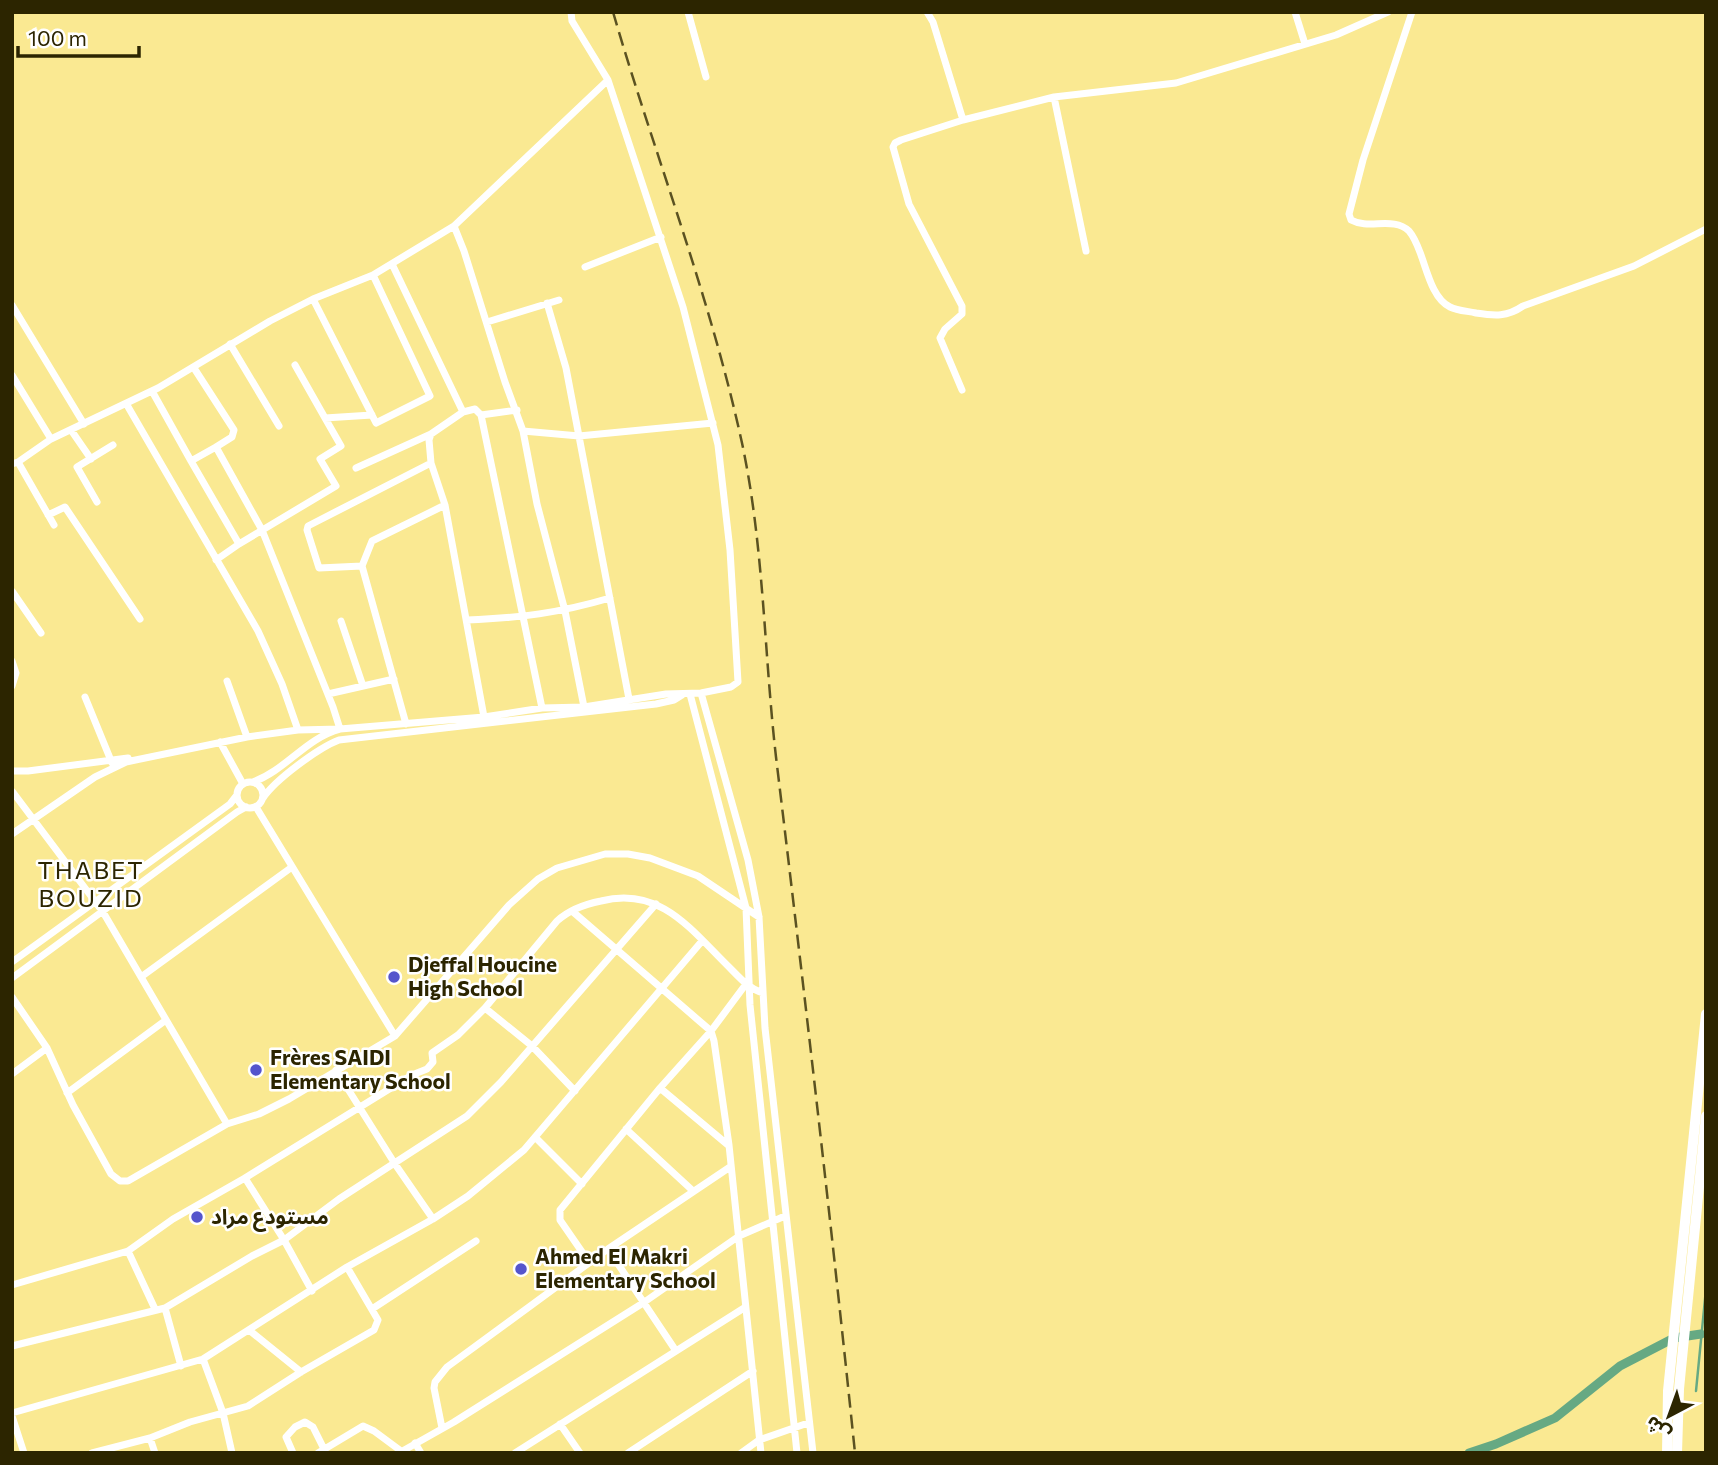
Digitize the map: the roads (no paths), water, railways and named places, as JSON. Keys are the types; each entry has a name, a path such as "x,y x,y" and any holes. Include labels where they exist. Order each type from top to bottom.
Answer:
{"main road":[{"path":"1667,1453 1668,1391 1706,1014"},
{"path":"1677,1453 1679,1389 1706,1116"}],"street":[{"path":"12,771 112,763 298,730 406,724 484,717 542,708 584,707 666,694 701,693 734,686 739,679 722,462 713,423 683,307 608,80 572,21 571,12"},
{"path":"688,12 706,77"},
{"path":"927,12 937,34 963,120"},
{"path":"1295,12 1306,44"},
{"path":"962,390 940,338 945,329 962,314 962,306 909,204 893,147 895,143 963,120 1054,97 1176,83 1336,35 1388,12"},
{"path":"1412,12 1363,160 1349,214 1357,224 1391,223 1410,232 1417,243 1430,279 1441,300 1449,307 1492,316 1513,313 1523,306 1634,266 1706,229"},
{"path":"54,525 15,463 51,439 127,405 313,299 373,275 454,226 608,80"},
{"path":"1054,97 1086,251"},
{"path":"454,226 523,431 537,504 565,611 584,707"},
{"path":"586,267 661,237"},
{"path":"392,264 463,412"},
{"path":"313,299 376,423 430,396 373,275"},
{"path":"487,322 559,300"},
{"path":"547,303 566,368 629,699"},
{"path":"12,305 84,424"},
{"path":"230,344 279,426"},
{"path":"216,559 336,486 320,459 341,446 295,365"},
{"path":"191,461 232,437 234,430 194,368"},
{"path":"12,375 51,439"},
{"path":"152,391 239,544"},
{"path":"127,405 258,631 282,684 298,730"},
{"path":"356,468 431,434 463,412 475,409 481,415 542,708"},
{"path":"481,415 517,411"},
{"path":"325,418 372,415"},
{"path":"523,431 579,436 713,423"},
{"path":"71,430 91,459"},
{"path":"431,434 431,463 445,505 484,717"},
{"path":"97,502 77,467 113,445"},
{"path":"216,447 262,530 340,729"},
{"path":"362,566 320,569 308,526 431,463"},
{"path":"406,724 362,566 372,541 445,505"},
{"path":"48,515 65,507 140,619"},
{"path":"12,591 41,633"},
{"path":"467,620 524,618 565,611 610,598"},
{"path":"341,621 363,686"},
{"path":"12,661 16,673 12,685"},
{"path":"328,694 394,679"},
{"path":"227,681 247,737"},
{"path":"701,693 748,860 760,917 763,993 785,1216 813,1453"},
{"path":"256,807 280,779 339,740 656,704 686,694"},
{"path":"686,694 746,908 748,986 797,1453"},
{"path":"85,697 112,763"},
{"path":"243,784 271,774 321,736 340,729"},
{"path":"220,742 243,784"},
{"path":"12,834 112,763"},
{"path":"253,782 262,788 263,798"},
{"path":"12,962 230,804 243,784"},
{"path":"12,791 103,912 227,1124"},
{"path":"237,795 240,803 246,807"},
{"path":"12,978 237,812 246,807 256,807"},
{"path":"256,807 395,1035"},
{"path":"12,997 47,1048 67,1093 111,1174 120,1181 131,1180 227,1124 271,1108 395,1035 509,905 538,879 557,868 605,854 650,858 698,876 760,917"},
{"path":"141,977 292,867"},
{"path":"12,1285 128,1251 173,1219 245,1178 412,1074 428,1069 433,1062 432,1053 458,1035 485,1008 564,914 588,904 624,897 656,904 676,915 748,986 763,993"},
{"path":"12,1346 165,1308 251,1256 284,1240 339,1199 395,1164 474,1109 656,904"},
{"path":"572,911 710,1031 717,1052 729,1145 761,1453"},
{"path":"24,1453 12,1414 203,1359 347,1267 433,1219 487,1182 524,1150 702,941"},
{"path":"589,1262 560,1220 559,1213 660,1088 748,986"},
{"path":"485,1008 532,1046 575,1091"},
{"path":"67,1093 166,1020"},
{"path":"12,1074 47,1048"},
{"path":"336,1070 433,1219"},
{"path":"660,1088 729,1145"},
{"path":"626,1129 692,1190"},
{"path":"535,1137 582,1184"},
{"path":"442,1428 434,1388 442,1373 589,1262 692,1190 730,1167"},
{"path":"245,1178 312,1291"},
{"path":"293,1453 286,1437 295,1427 305,1422 313,1427 321,1451 363,1426 374,1431 400,1452 643,1303 739,1236 785,1216"},
{"path":"372,1309 476,1241"},
{"path":"608,1249 676,1351"},
{"path":"128,1251 155,1309"},
{"path":"92,1453 150,1438 190,1422 248,1406 374,1330 378,1320 347,1267"},
{"path":"165,1308 181,1366"},
{"path":"516,1453 744,1308"},
{"path":"249,1330 301,1372"},
{"path":"203,1359 223,1413 232,1453"},
{"path":"628,1453 753,1371"},
{"path":"741,1453 759,1440 808,1423"},
{"path":"560,1424 580,1453"},
{"path":"150,1438 155,1453"},
{"path":"415,1443 421,1453"}],"waterway":[{"path":"1696,1391 1706,1289"},
{"path":"1469,1453 1555,1418 1620,1366 1674,1338 1701,1334"}],"railway":[{"path":"613,12 714,334 729,388 749,482 759,560 776,757 855,1453"}],"place":[{"name":"Djeffal Houcine High School","path":"394,977"},
{"name":"Frères SAIDI Elementary School","path":"256,1070"},
{"name":"مستودع مراد","path":"197,1217"},
{"name":"Ahmed El Makri Elementary School","path":"521,1269"}],"district":[{"name":"THABET BOUZID","path":"91,885"}]}
